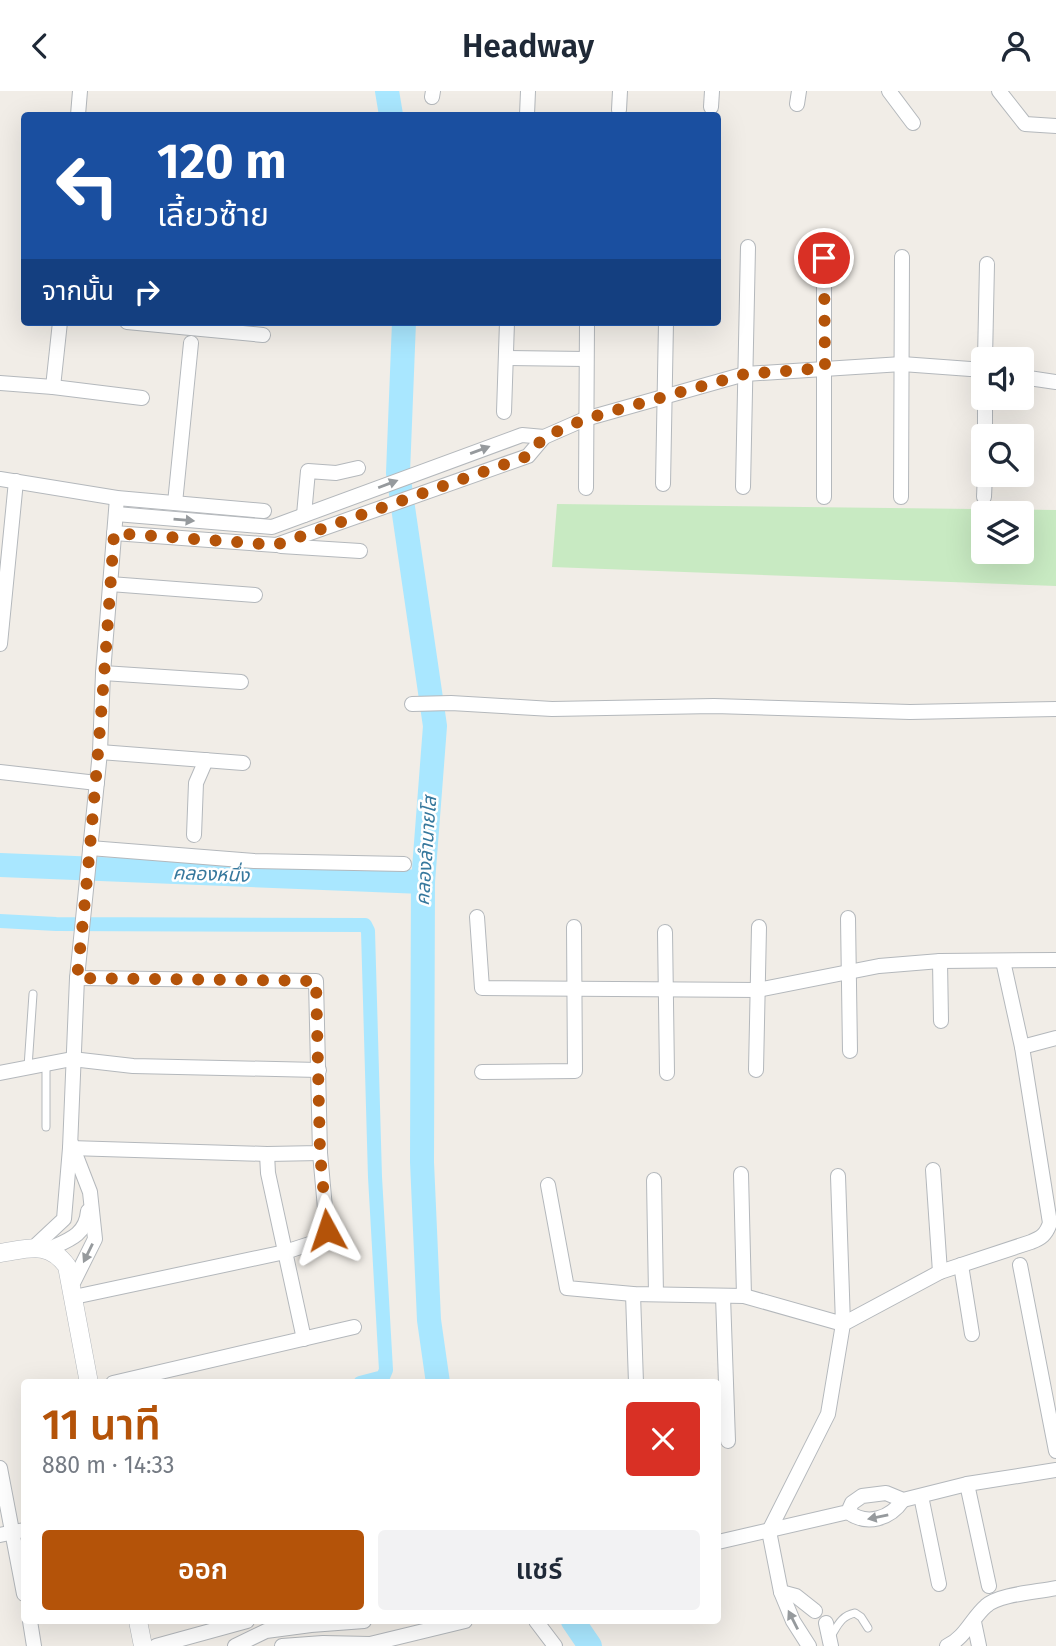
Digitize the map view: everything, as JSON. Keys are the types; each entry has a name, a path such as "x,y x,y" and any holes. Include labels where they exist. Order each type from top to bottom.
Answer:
{"street":[{"path":"78,112 79,91"},
{"path":"527,112 528,91"},
{"path":"619,110 620,91"},
{"path":"711,107 712,91"},
{"path":"889,91 913,123"},
{"path":"999,91 1026,124 1056,126"},
{"path":"743,487 748,247"},
{"path":"901,497 902,257"},
{"path":"824,258 824,498"},
{"path":"985,347 987,264"},
{"path":"52,387 60,326"},
{"path":"169,326 263,335"},
{"path":"504,412 507,326"},
{"path":"586,488 587,326"},
{"path":"663,484 666,326"},
{"path":"176,503 191,343"},
{"path":"506,358 586,359"},
{"path":"276,545 528,456 544,437 585,419 745,374 902,364 971,369"},
{"path":"1034,379 1056,383"},
{"path":"0,383 142,398"},
{"path":"116,514 272,527 522,435 544,437"},
{"path":"304,515 308,471 336,473 358,468"},
{"path":"0,479 117,498 264,511"},
{"path":"0,644 16,481"},
{"path":"984,487 984,496"},
{"path":"41,1248 64,1219 71,1146 72,1059 77,978 100,752 103,673 117,498"},
{"path":"288,521 296,538"},
{"path":"114,533 360,551"},
{"path":"110,584 255,595"},
{"path":"103,673 240,682"},
{"path":"412,704 451,703 552,709 714,706 910,712 1056,709"},
{"path":"100,752 243,763"},
{"path":"194,835 196,783 206,760"},
{"path":"0,772 97,783"},
{"path":"90,852 254,861 404,864"},
{"path":"477,917 482,988 758,990 879,966 940,961 1056,960"},
{"path":"848,918 850,1051"},
{"path":"482,1072 575,1071 574,927"},
{"path":"756,1070 760,927"},
{"path":"665,932 667,1073"},
{"path":"940,961 941,1021"},
{"path":"548,1185 567,1288 633,1294 744,1296 843,1324 940,1272 1041,1238 1050,1223 1022,1047 1003,961"},
{"path":"73,1291 285,1252 327,1237 320,1153 316,981 77,978"},
{"path":"1022,1047 1056,1038"},
{"path":"0,1073 72,1059 133,1066 319,1070"},
{"path":"71,1146 267,1154 320,1153"},
{"path":"71,1146 90,1192 95,1239 73,1291"},
{"path":"267,1154 268,1173 304,1339"},
{"path":"933,1170 940,1272"},
{"path":"741,1174 744,1296"},
{"path":"809,1646 793,1621 781,1592 769,1531 828,1414 843,1324 838,1176"},
{"path":"654,1180 656,1294"},
{"path":"0,1253 41,1248 70,1240 84,1229 90,1192"},
{"path":"41,1248 59,1255 67,1266 88,1379"},
{"path":"961,1265 972,1334"},
{"path":"1020,1265 1056,1451"},
{"path":"633,1294 636,1379"},
{"path":"723,1296 728,1441"},
{"path":"130,1379 354,1327"},
{"path":"0,1468 21,1579"},
{"path":"848,1512 852,1503 862,1496 887,1493 903,1500 968,1484 1056,1470"},
{"path":"968,1484 989,1586"},
{"path":"921,1496 939,1584"},
{"path":"721,1541 848,1512 864,1520 888,1515 894,1513 903,1500"},
{"path":"947,1646 993,1601 1056,1588"},
{"path":"781,1592 796,1596 815,1611"},
{"path":"974,1622 979,1646"},
{"path":"30,1624 34,1646"},
{"path":"139,1624 144,1646"},
{"path":"156,1646 236,1624"},
{"path":"235,1646 266,1632 324,1624"},
{"path":"282,1646 370,1644 453,1624"},
{"path":"538,1624 555,1646"}],"lane":[{"path":"28,1067 33,995"},
{"path":"46,1064 46,1127"},
{"path":"829,1635 842,1618 855,1613 868,1628"}],"green space":[{"path":"557,504 971,509 971,564 1034,564 1034,510 1056,510 1056,586 552,567"}],"waterway":[{"name":"คลองลำนายโส","path":"387,91 390,112"},
{"name":"คลองลำนายโส","path":"404,326 398,473 435,726 423,882 422,1162 429,1320 437,1379"},
{"name":"คลองหนึ่ง","path":"0,865 423,882"},
{"path":"0,921 56,924 365,925 368,931 375,1177 386,1370 383,1377 375,1379"},
{"name":"คลองลำนายโส","path":"575,1624 590,1646"}],"route":[{"path":"327,1230 320,1153 316,981 77,978 100,752 114,533 276,545 528,456 544,437 585,419 745,374 825,368 824,258"}]}
